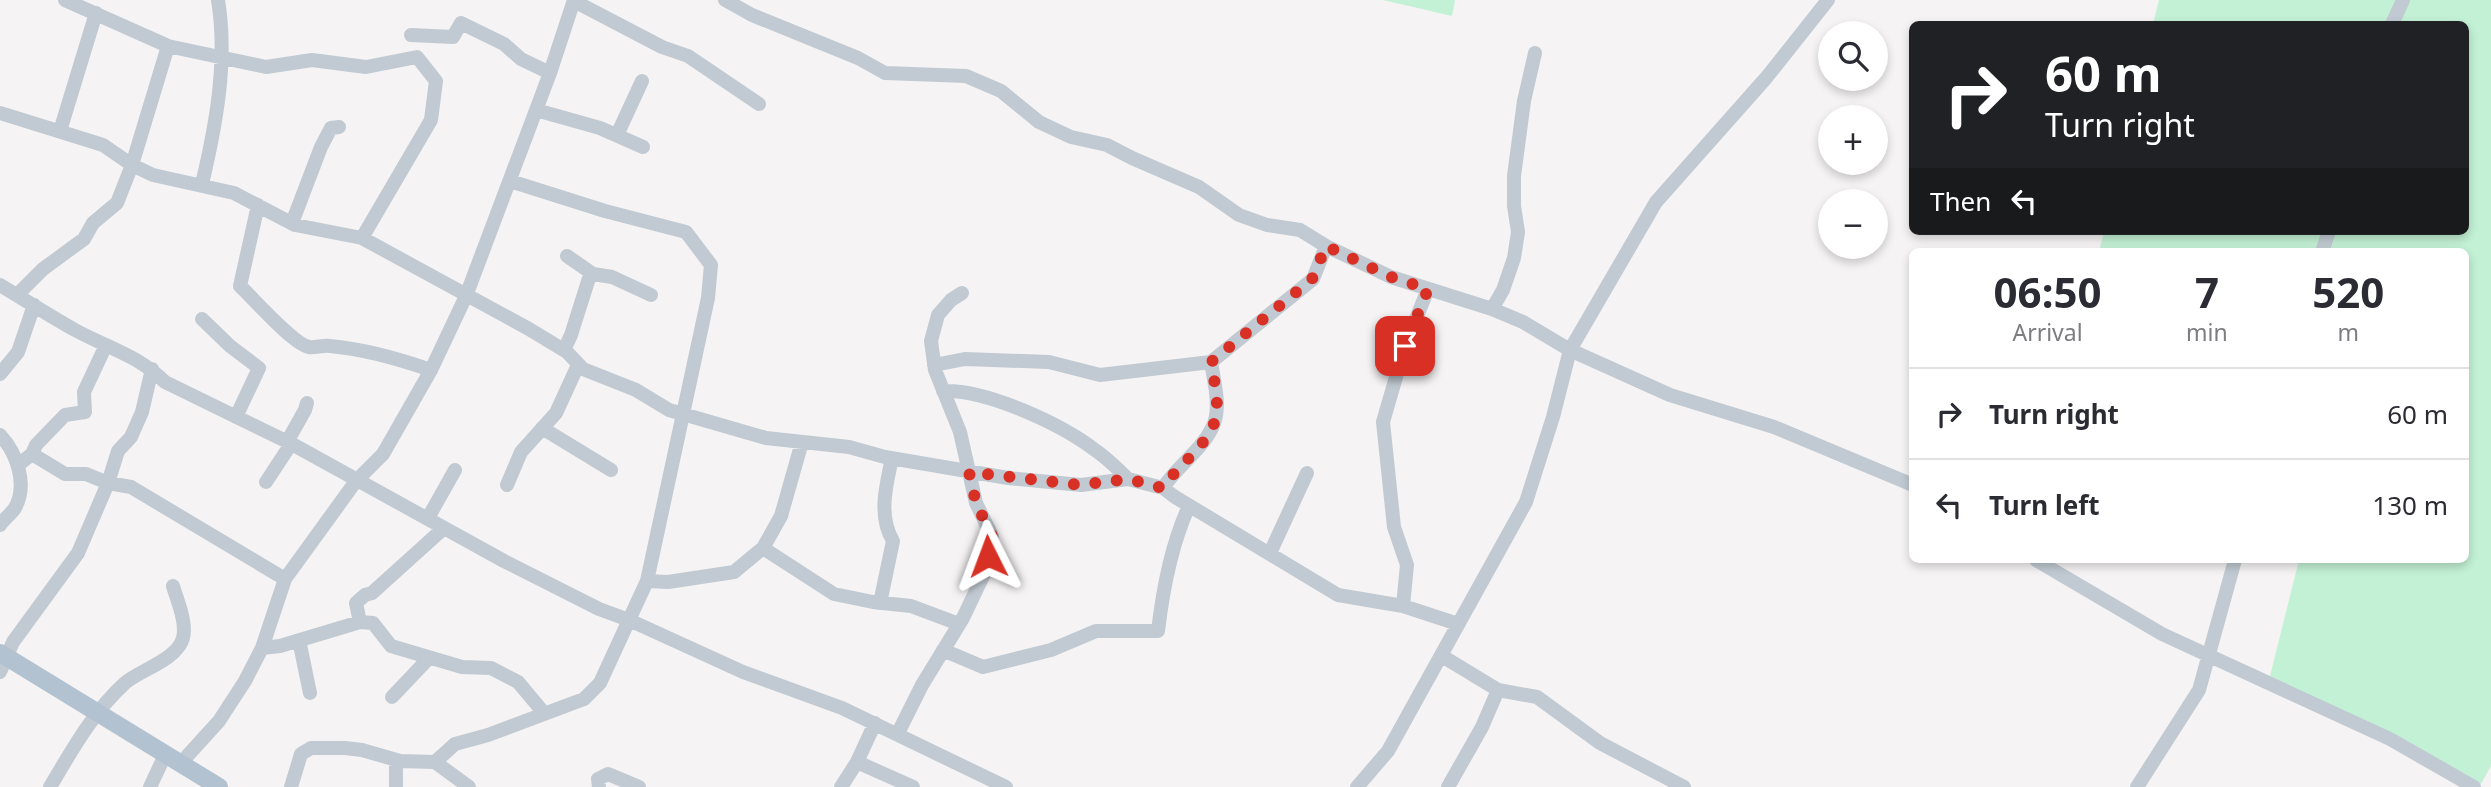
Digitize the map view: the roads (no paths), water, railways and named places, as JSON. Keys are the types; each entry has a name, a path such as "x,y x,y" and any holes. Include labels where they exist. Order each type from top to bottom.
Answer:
{"main road":[{"path":"2,661 96,713 219,787"}],"street":[{"path":"65,0 93,8 168,46 266,67 312,60 366,67 417,57"},
{"path":"202,184 214,135 222,58 222,22 218,0"},
{"path":"150,787 173,759 219,721 245,681 262,648 285,579 356,481 383,454 432,370 467,296 550,73 574,0 662,47 688,56 759,104"},
{"path":"725,0 752,15 858,58 885,73 966,76 1001,90 1039,122 1071,136 1107,145 1199,187 1238,215 1267,225 1300,230 1326,246 1391,277 1492,309 1523,322 1570,350 1670,396 1774,427 1909,483"},
{"path":"1357,787 1388,751 1526,502 1553,417 1570,350 1656,202 1766,78 1828,0"},
{"path":"2393,21 2403,0"},
{"path":"60,131 93,8"},
{"path":"362,238 431,120 436,81 417,57 410,32 453,37 461,23 504,44 521,59 550,73"},
{"path":"17,295 43,268 84,239 93,223 117,203 132,165 168,46"},
{"path":"1492,309 1503,289 1514,258 1518,232 1514,206 1514,176 1524,101 1535,53"},
{"path":"617,135 642,80"},
{"path":"536,110 600,128 643,146"},
{"path":"0,113 103,145 132,165 153,175 234,193 292,223 362,238 529,329 564,350 583,369 636,390 669,410 766,438 849,447 969,472 1080,485 1128,479 1163,488 1338,595 1404,606 1458,624"},
{"path":"292,223 321,147 331,128 339,127"},
{"path":"435,762 455,744 488,735 584,699 600,683 647,581 708,298 710,265 686,232 605,211 510,181"},
{"path":"258,205 240,286 288,334 307,347 329,346 352,350 393,358 432,370"},
{"path":"934,365 965,359 1049,362 1100,375 1211,362 1312,279 1326,246"},
{"path":"567,256 593,274 612,278 651,295"},
{"path":"564,350 589,278 593,274"},
{"path":"0,285 76,331 133,356 165,382 289,443 599,609 706,656 842,708 898,733 1000,786"},
{"path":"1404,606 1407,565 1394,527 1383,422 1405,346 1428,289"},
{"path":"898,733 983,576 992,536 976,503 960,432 934,365 931,341 938,315 951,300 962,293"},
{"path":"0,373 18,352 34,305"},
{"path":"202,319 230,346 259,368 236,417"},
{"path":"18,465 32,454 36,445 65,415 85,412 84,392 106,345"},
{"path":"1163,488 1173,472 1199,447 1213,426 1217,396 1211,362"},
{"path":"508,485 521,452 556,413 579,365"},
{"path":"2,661 78,553 108,483 118,451 131,437 142,412 152,369"},
{"path":"943,391 955,390 995,400 1058,426 1093,448 1128,479"},
{"path":"266,482 289,443 307,403"},
{"path":"542,428 611,470"},
{"path":"0,435 18,465 21,490 15,508 0,525"},
{"path":"647,581 668,582 734,572 763,548 781,516 802,442"},
{"path":"32,454 65,474 86,474 108,483 131,487 285,579"},
{"path":"880,603 893,541 886,530 884,499 892,458"},
{"path":"428,518 455,470"},
{"path":"1270,553 1307,473"},
{"path":"943,650 982,667 1051,650 1096,631 1158,631 1167,574 1179,527 1189,506"},
{"path":"360,622 356,603 365,594 372,593 444,528"},
{"path":"763,548 834,594 911,606 959,624"},
{"path":"2041,563 2114,608 2208,656 2390,739 2474,787"},
{"path":"2137,787 2199,690 2234,563"},
{"path":"50,787 96,713 127,681 153,667 181,643 184,635 183,624 173,586"},
{"path":"262,648 280,646 360,622 373,623 391,646 461,667 491,668 518,682 544,713"},
{"path":"299,640 310,693"},
{"path":"1442,656 1498,690 1537,697 1600,743 1684,787"},
{"path":"392,697 429,657"},
{"path":"1447,787 1482,727 1498,690"},
{"path":"841,787 857,762 875,723"},
{"path":"291,787 301,754 312,748 362,750 396,760 435,762 469,787"},
{"path":"396,760 396,787"},
{"path":"857,762 912,787"},
{"path":"599,787 598,779 608,774 639,787"}]}
